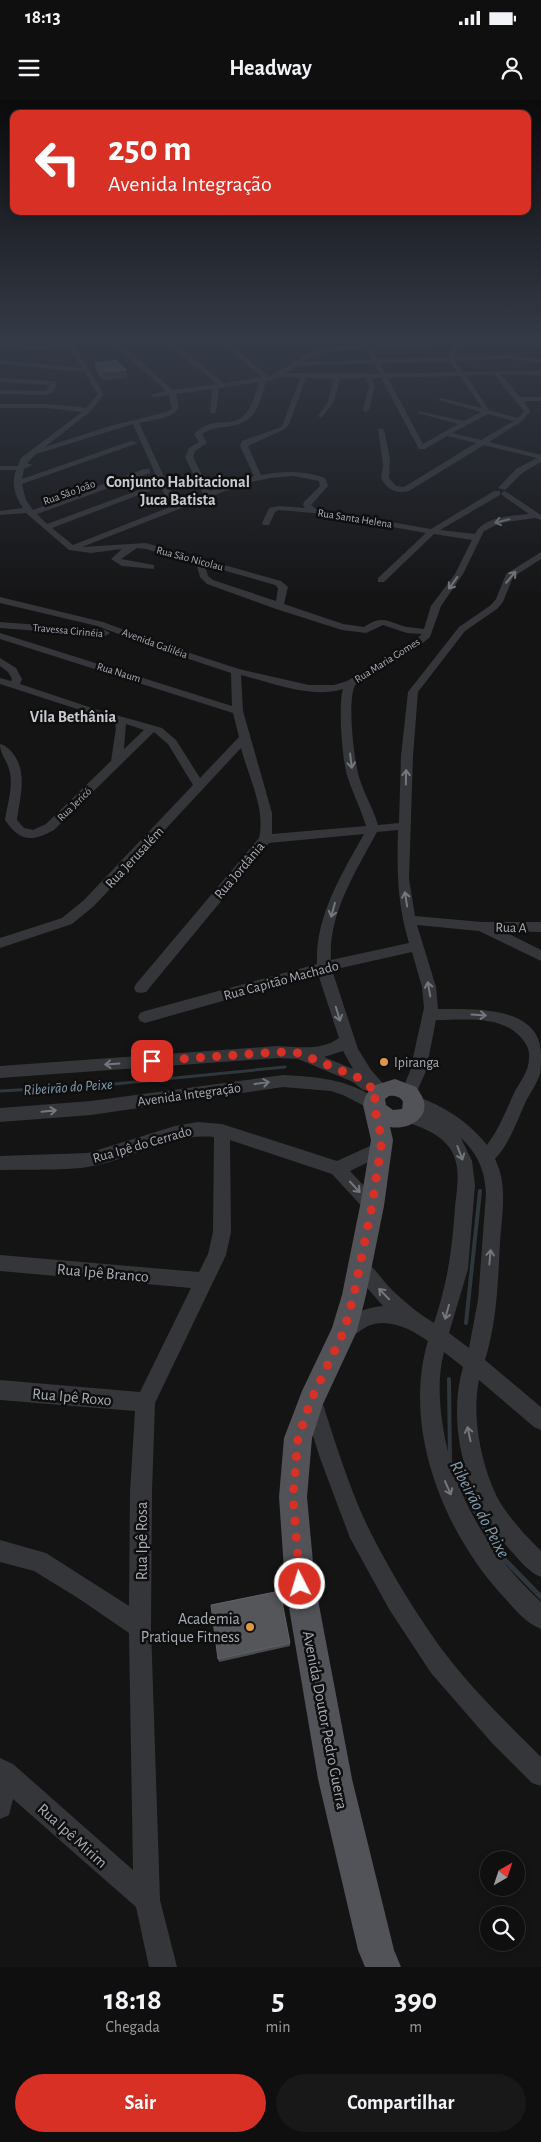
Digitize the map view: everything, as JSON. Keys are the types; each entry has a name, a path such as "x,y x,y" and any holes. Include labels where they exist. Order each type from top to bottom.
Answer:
{"main road":[{"path":"395,1087 408,1108 385,1118 377,1099 395,1087"},
{"name":"Avenida Doutor Pedro Guerra","path":"377,1099 381,1144 372,1206 344,1331 311,1400 298,1438 293,1497 300,1584 335,1779 384,1961"},
{"name":"Avenida Doutor Pedro Guerra","path":"381,1144 408,1108"}],"street":[{"path":"66,426 24,460 20,468 17,487 29,510 72,548"},
{"path":"30,454 116,426"},
{"path":"137,426 175,509"},
{"path":"208,495 189,457 192,450 203,443 198,434 206,429 221,426"},
{"path":"259,478 244,446 245,443 284,426"},
{"path":"411,426 421,446 426,446 461,426"},
{"path":"380,429 381,441 387,459 388,469 385,478 390,486 400,490 412,486 510,426"},
{"path":"89,436 123,429 130,431"},
{"path":"447,434 541,458"},
{"path":"0,468 20,468 97,440"},
{"path":"17,487 134,443"},
{"path":"381,580 433,531 501,492 519,471 541,458"},
{"name":"Rua São João","path":"0,513 29,510 144,469"},
{"path":"17,487 81,470"},
{"name":"Rua Santa Helena","path":"72,548 240,482 259,478 304,474 322,480 324,486 308,502 307,505 313,511 465,537 478,537"},
{"path":"47,527 153,488"},
{"path":"501,492 538,517"},
{"path":"266,523 270,511 275,508 313,511"},
{"name":"Rua Maria Gomes","path":"309,688 335,688 351,683 400,655 427,634 436,606 459,574 482,530 490,524 538,517"},
{"path":"465,537 472,549"},
{"path":"133,545 115,560 122,563 151,567"},
{"name":"Rua São Nicolau","path":"72,548 90,552 133,545 146,546 199,560 282,584 279,607"},
{"path":"408,1108 432,1008 429,987 410,920 403,879 407,756 413,692 422,677 462,629 494,608 500,600 509,576 541,555"},
{"path":"199,560 204,577 210,582 333,625 366,630 384,622 407,630 452,640"},
{"name":"Avenida Galiléia","path":"0,600 100,624 236,671 309,688"},
{"name":"Travessa Cirinéia","path":"0,625 136,637"},
{"name":"Rua Naum","path":"0,636 238,710"},
{"path":"0,661 16,674 15,685"},
{"name":"Rua Jordânia","path":"141,988 266,839 266,813 248,756 238,710 236,671"},
{"path":"0,681 163,733 172,742 199,785"},
{"path":"351,683 347,691 345,712 353,778 367,808 373,828 334,904 325,943 324,967 346,1041 377,1099"},
{"path":"309,688 331,700 345,712"},
{"path":"117,761 121,734 119,719"},
{"name":"Rua Jericó","path":"0,747 9,755 18,784 11,820 17,829 24,834 40,832 50,827 152,728"},
{"name":"Rua Jerusalém","path":"0,943 53,926 77,914 124,868 245,737"},
{"path":"266,839 405,826"},
{"name":"Rua A","path":"410,920 481,926 541,927"},
{"path":"481,926 541,956"},
{"name":"Rua Capitão Machado","path":"145,1017 324,967 418,946"},
{"path":"430,1015 496,1017 513,1023 528,1033 536,1048 537,1060 532,1074 501,1141 486,1157"},
{"path":"0,1072 278,1052 331,1051 339,1048 346,1041"},
{"path":"299,1053 359,1078 377,1099"},
{"name":"Avenida Integração","path":"0,1115 91,1108 283,1080 331,1085 377,1099"},
{"path":"408,1108 448,1118 466,1131 478,1144 486,1157 493,1178 493,1210 484,1330 467,1384 466,1418 483,1486 496,1517 541,1566"},
{"path":"408,1108 452,1136 460,1151 466,1173 462,1241 456,1278 431,1369 434,1432 445,1480 468,1531 493,1570 541,1618"},
{"name":"Rua Ipê do Cerrado","path":"0,1163 88,1160 175,1133 198,1129 222,1131 338,1169 372,1206"},
{"name":"Rua Ipê Rosa","path":"164,1967 147,1900 140,1627 141,1492 145,1402 217,1255 222,1232 222,1131"},
{"path":"338,1169 381,1144"},
{"name":"Rua Ipê Branco","path":"0,1263 205,1281"},
{"path":"359,1266 385,1296 411,1319 474,1363 541,1420"},
{"path":"344,1331 365,1316 386,1314 411,1319"},
{"name":"Rua Ipê Roxo","path":"0,1390 145,1402"},
{"path":"311,1400 330,1458 358,1530 396,1601 439,1665 501,1734 541,1774"},
{"path":"0,1551 38,1561 86,1590 140,1627"},
{"path":"0,1806 2,1772"},
{"name":"Rua Ipê Mirim","path":"2,1772 147,1900"}],"building":[{"name":"Academia Pratique Fitness","path":"280,1591 290,1643 218,1659 211,1605"}],"waterway":[{"name":"Ribeirão do Peixe","path":"0,1091 94,1086 285,1067"},
{"name":"Ribeirão do Peixe","path":"466,1323 480,1191"},
{"name":"Ribeirão do Peixe","path":"449,1379 450,1461 467,1496"},
{"name":"Ribeirão do Peixe","path":"467,1496 500,1555 541,1597"}],"place":[{"name":"Ipiranga","path":"384,1062"},
{"name":"Academia Pratique Fitness","path":"250,1627"}],"district":[{"name":"Conjunto Habitacional Juca Batista","path":"178,490"},
{"name":"Vila Bethânia","path":"73,716"}],"route":[{"path":"152,1061 278,1052 299,1053 359,1078 378,1093 375,1097 374,1105 382,1140 372,1206 354,1294 344,1331 311,1400 298,1438 293,1497 300,1584"}]}
